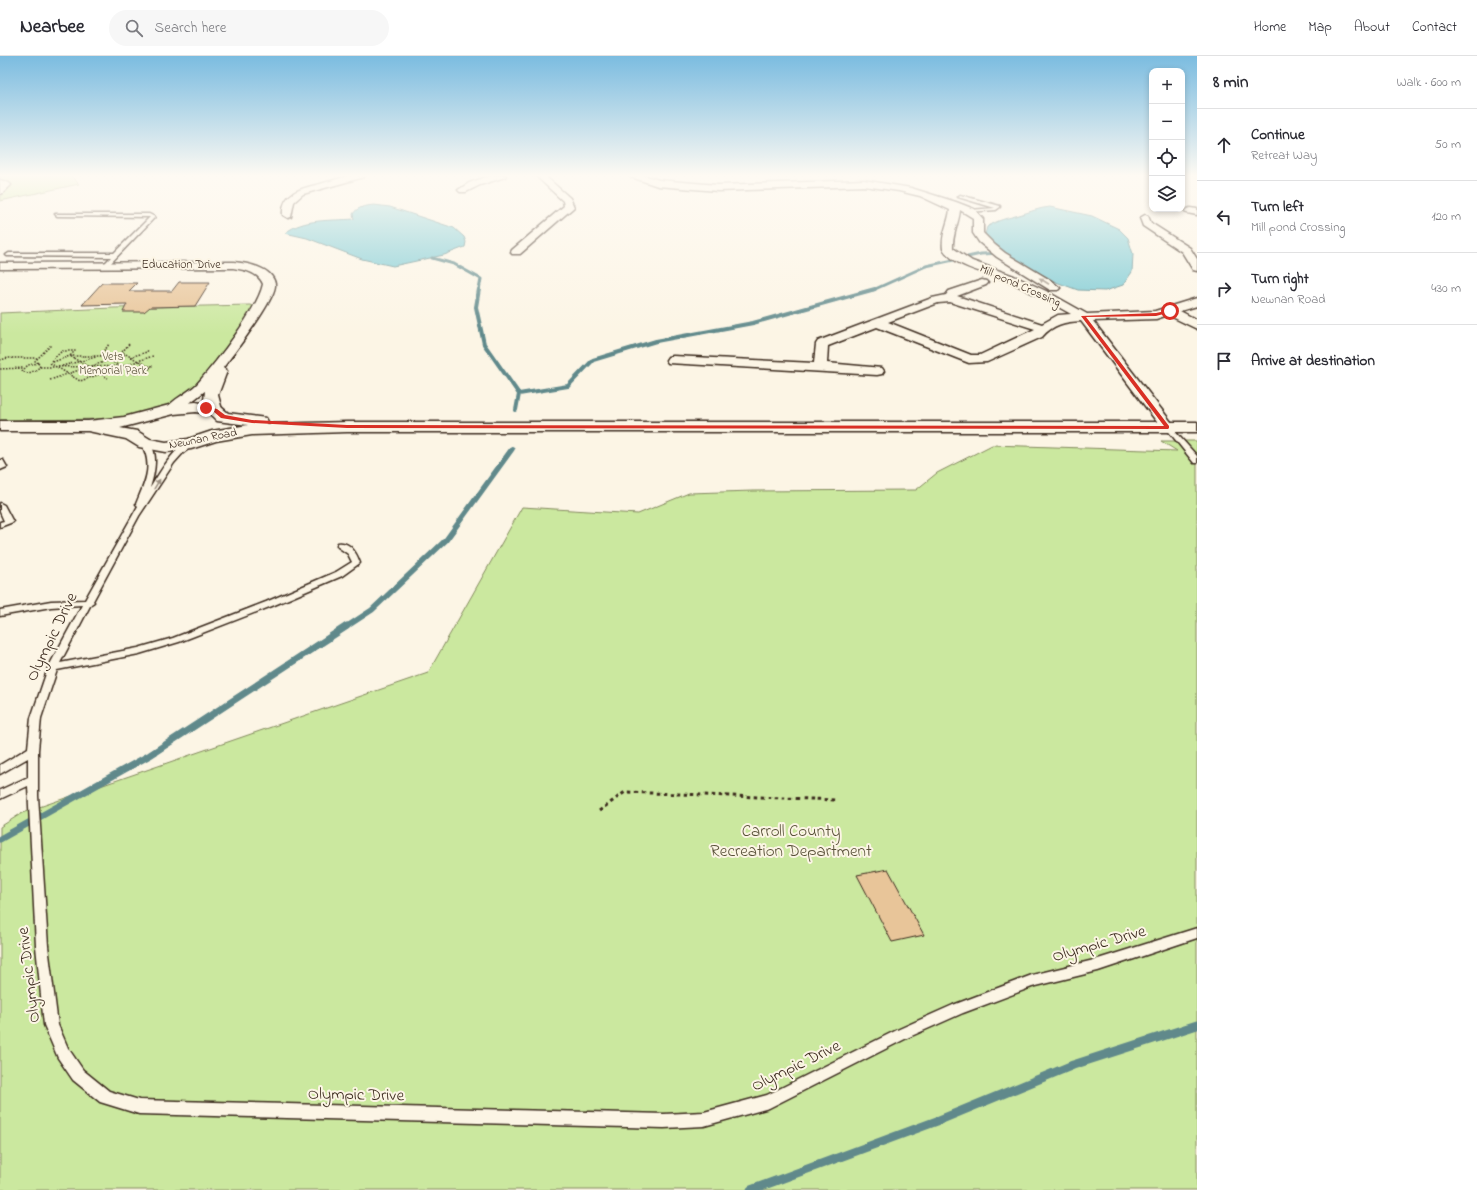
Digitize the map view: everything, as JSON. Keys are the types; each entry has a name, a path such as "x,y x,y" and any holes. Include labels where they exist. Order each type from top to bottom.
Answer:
{"main road":[{"name":"Newnan Road","path":"0,426 88,426 125,422 173,409 196,406 252,422 347,427"},
{"path":"212,436 223,426 224,421 219,413"},
{"path":"141,440 136,432 139,425 156,414"},
{"name":"Newnan Road","path":"88,426 122,432 141,440 166,447 191,444 212,436 252,430 347,427 1197,427"}],"street":[{"path":"516,252 544,228"},
{"name":"Mill pond Crossing","path":"951,228 947,239 948,249 956,256 1042,293 1083,316 1168,427"},
{"path":"978,228 978,232 986,243 1002,256 1045,281 1075,302 1083,316"},
{"path":"1153,228 1192,254 1197,268"},
{"name":"Education Drive","path":"0,266 233,265 248,267 261,274 269,284 268,292 226,357 197,390 173,409"},
{"path":"951,298 953,293 982,283"},
{"path":"821,367 822,344 936,300 951,298 1043,328"},
{"path":"878,323 969,359 982,359 1038,334 1043,328 1062,318 1083,316 1150,315 1170,311 1197,302"},
{"path":"1170,311 1197,325"},
{"name":"Education Drive","path":"219,413 210,402 210,395 226,357"},
{"path":"673,360 877,371"}],"lane":[{"path":"106,265 143,228"},
{"path":"41,266 53,254"},
{"path":"9,255 117,255"},
{"path":"1168,427 1197,461"},
{"path":"135,516 146,486 153,460 150,451 141,440"},
{"path":"135,516 171,462 180,452 191,444"},
{"path":"0,462 3,467 0,468"},
{"path":"0,506 9,522 0,525"},
{"name":"Olympic Drive","path":"135,516 90,602 53,668 36,718 33,750 37,868 45,987 51,1025 63,1053 78,1075 105,1097 139,1107 664,1121 704,1120 769,1102 902,1034 958,1009 1032,981 1098,965 1197,933"},
{"path":"53,668 139,651 213,626 276,602 339,574 356,563 352,553 341,545"},
{"path":"0,613 51,604 90,602"},
{"path":"0,770 33,750"},
{"path":"0,795 33,779"}],"path":[{"path":"58,367 101,356 109,344"},
{"path":"50,363 70,356 101,356 135,374 151,368 122,352 129,344"},
{"path":"40,368 40,365 35,361 52,345"},
{"path":"50,363 62,351 75,351 70,356"},
{"path":"50,363 80,381 153,356 148,351 129,357"},
{"path":"50,380 125,355"},
{"path":"70,356 108,378"},
{"path":"0,360 8,358 38,358"},
{"path":"0,369 24,368 38,363"},
{"path":"24,368 22,370 24,373 29,373 40,368 153,366"},
{"path":"599,811 625,792 837,800"}],"green space":[{"name":"Vets Memorial Park","path":"250,305 258,308 195,386 171,406 118,419 0,420 0,313 113,308"},
{"name":"Carroll County Recreation Department","path":"1161,441 1197,441 1197,1190 0,1190 0,827 22,813 428,673 522,507 638,514 689,493 916,490 937,473 992,445 1177,451"}],"water":[{"path":"292,228 454,228 464,237 466,242 465,247 444,255 393,266 362,259 307,238 285,233"},
{"path":"987,228 1117,228 1128,238 1133,254 1132,272 1123,285 1105,291 1078,290 1056,282 998,250 985,235"}],"building":[{"path":"179,282 210,282 195,306 150,307 144,312 123,312 127,304 82,305 102,283 137,283 129,291 172,291"},
{"path":"888,869 924,935 892,942 857,875"}],"waterway":[{"path":"873,290 926,266 981,254 1001,253"},
{"path":"432,258 454,264 481,279 479,290"},
{"path":"479,289 476,307 484,344 519,394"},
{"path":"519,394 568,386 593,360 656,341 753,323 875,289"},
{"path":"516,410 519,394"},
{"path":"346,627 372,610 446,540 512,449"},
{"path":"0,839 150,755 347,626"},
{"path":"751,1190 937,1121 1073,1065 1197,1025"}],"route":[{"path":"206,408 215,410 223,416 252,422 347,427 1168,427 1083,316 1132,316 1170,311"}]}
